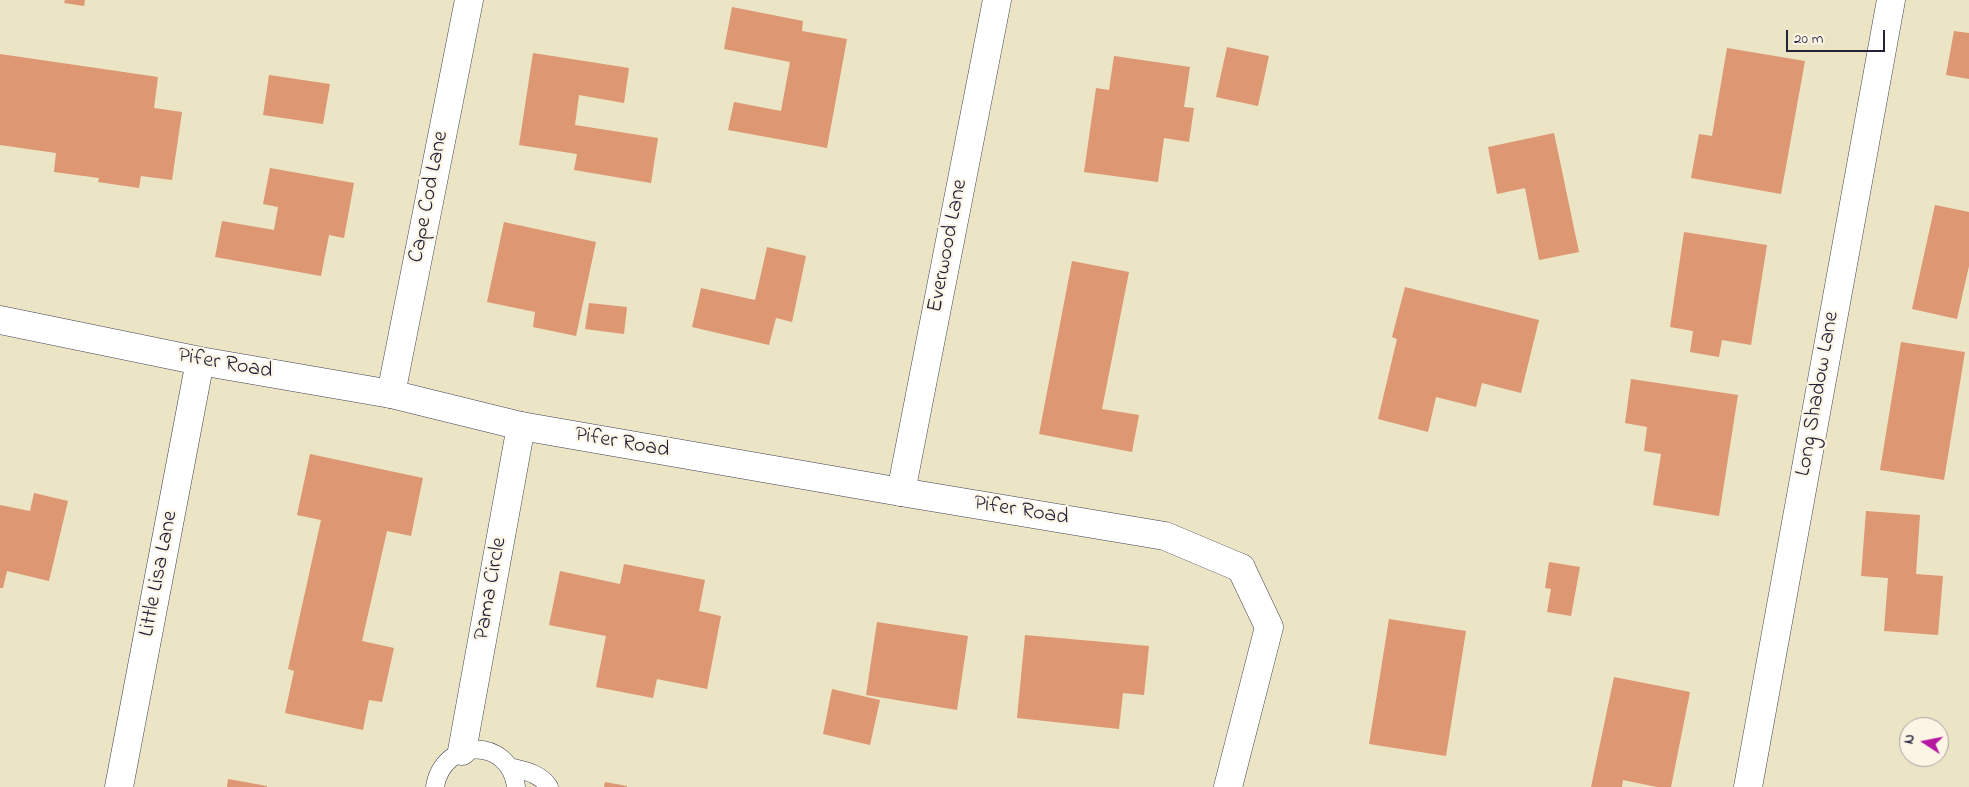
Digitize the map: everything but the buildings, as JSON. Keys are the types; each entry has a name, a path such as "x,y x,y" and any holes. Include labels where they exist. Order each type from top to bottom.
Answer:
{"street":[{"name":"Cape Cod Lane","path":"391,394 469,0"},
{"name":"Everwood Lane","path":"902,492 997,0"},
{"name":"Long Shadow Lane","path":"1748,787 1891,0"},
{"name":"Pifer Road","path":"0,320 200,361 391,394 521,426 1165,536 1241,568 1269,627 1228,787"},
{"name":"Little Lisa Lane","path":"120,787 200,361"},
{"name":"Pama Circle","path":"462,751 521,426"}],"lane":[{"path":"435,787 436,779 442,767 451,757 462,751 475,749 488,751 500,757 509,767 515,779 516,787"},
{"path":"509,767 533,772 546,782 549,787"}]}
